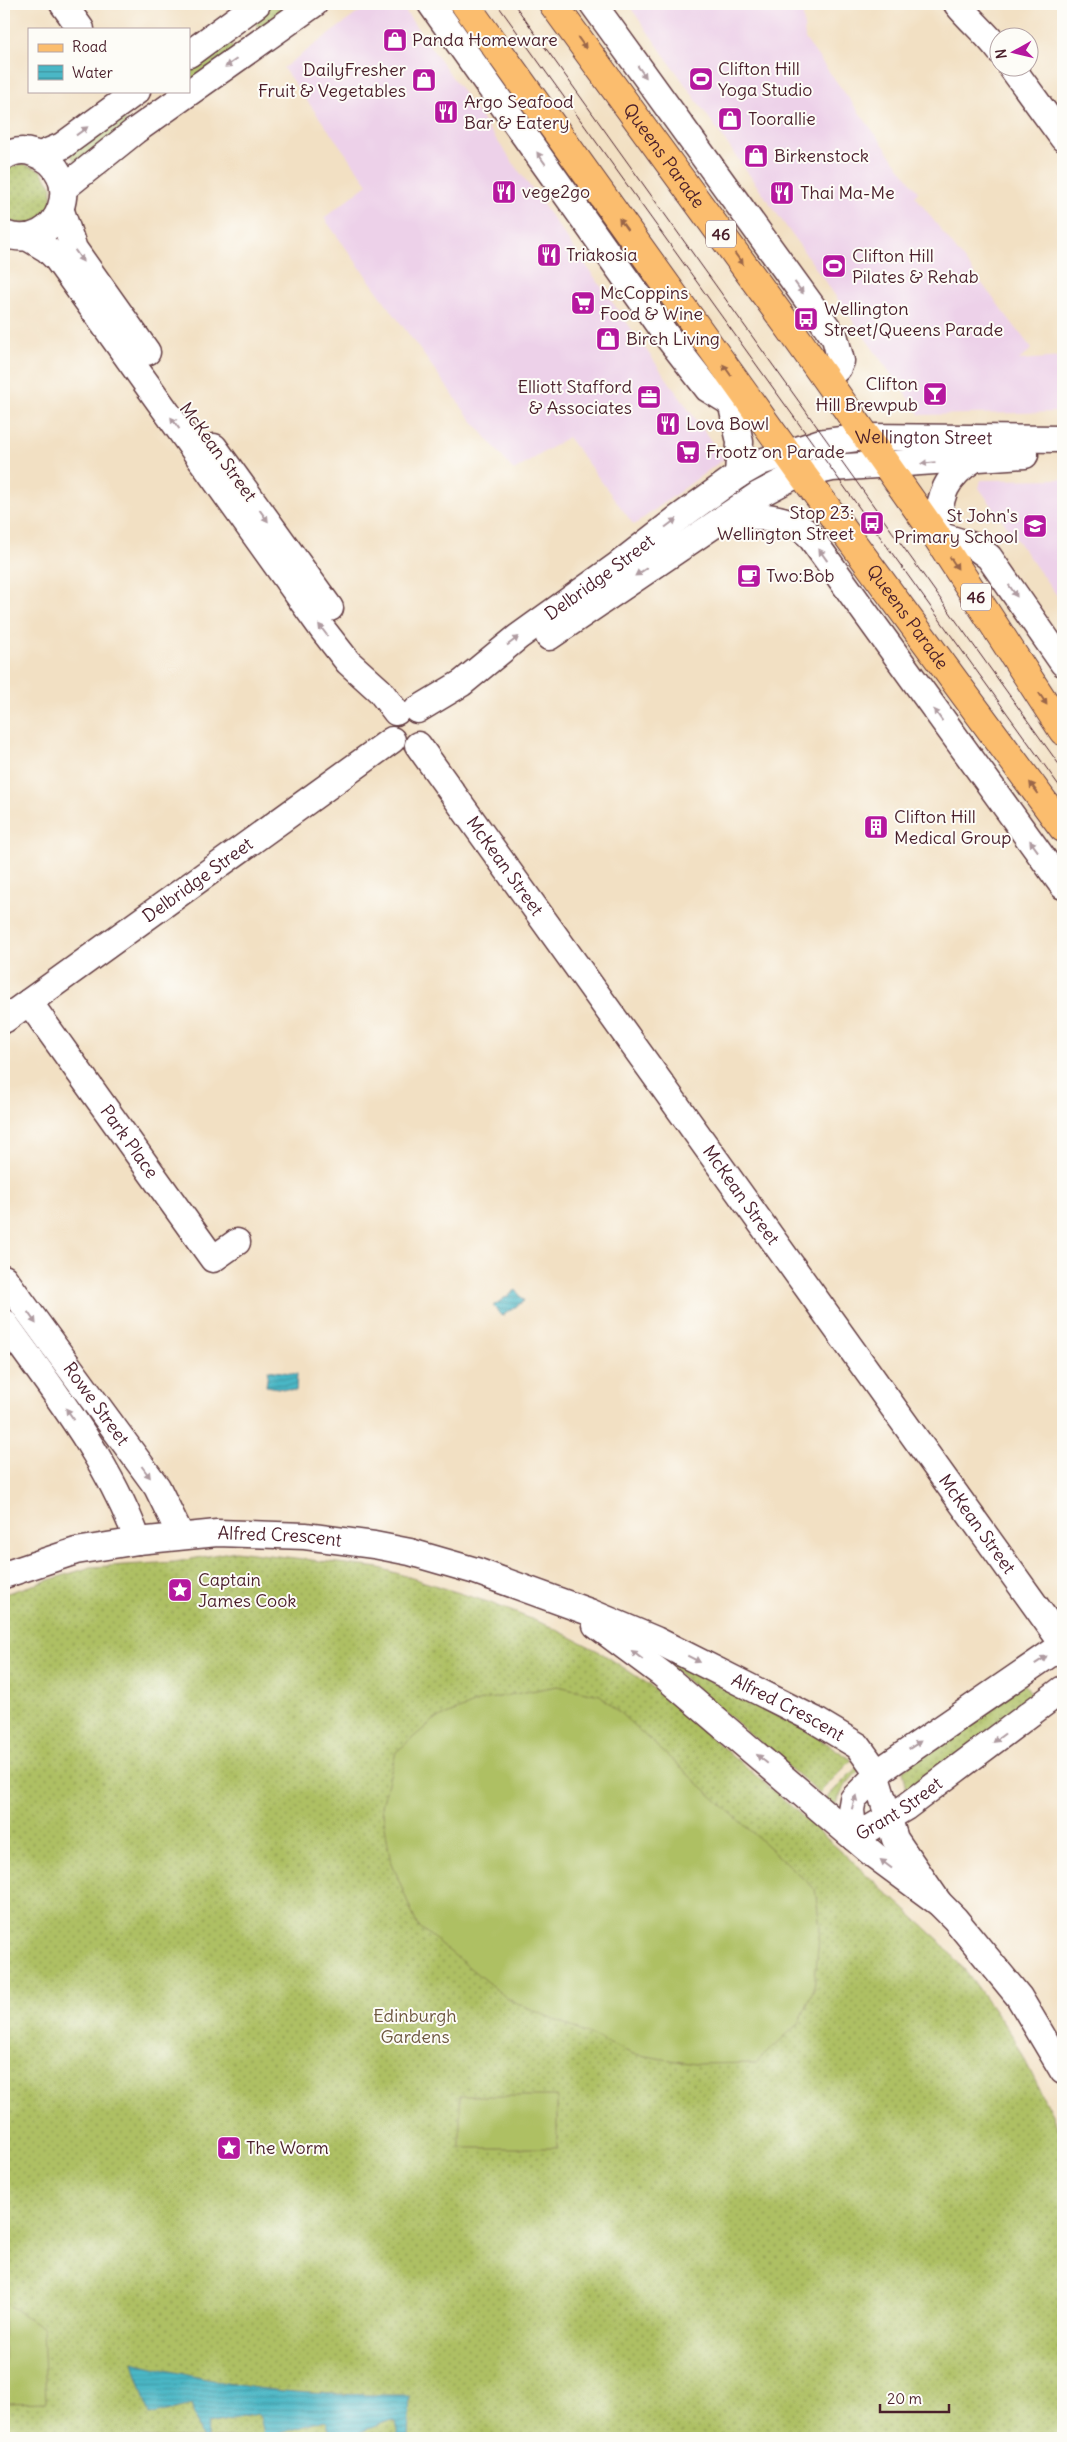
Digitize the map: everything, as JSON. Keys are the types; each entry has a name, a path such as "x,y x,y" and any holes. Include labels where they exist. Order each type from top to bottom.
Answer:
{"main road":[{"name":"Queens Parade","path":"465,4 510,66 742,404 794,463 1063,828"},
{"name":"Queens Parade","path":"553,4 826,379 935,534 1063,730"}],"street":[{"path":"62,4 80,28"},
{"path":"190,92 314,4"},
{"name":"Queens Parade","path":"431,4 669,338 711,392 742,404 738,475"},
{"name":"Queens Parade","path":"593,4 835,338 841,353 841,361 838,368 826,379"},
{"path":"956,4 990,40"},
{"path":"978,4 990,34"},
{"path":"190,53 248,11 257,45"},
{"path":"487,82 510,66"},
{"path":"1019,78 1063,138"},
{"path":"6,151 28,151 40,155 62,146 133,92 150,120"},
{"path":"10,235 41,233 53,224 62,200 82,172 190,92"},
{"name":"McKean Street","path":"40,155 51,163 60,175 62,200 74,249 349,634 380,691"},
{"name":"McKean Street","path":"10,235 47,249 57,259 323,630 348,662 415,723 1063,1645"},
{"name":"Wellington Street","path":"794,463 822,442 866,437 1063,439"},
{"name":"Wellington Street","path":"794,463 839,468 886,466 1063,450"},
{"path":"974,459 956,470 945,485 935,534 974,546 990,557 1063,663"},
{"name":"Delbridge Street","path":"4,1020 392,740 407,748 415,723 518,636 738,475 756,464 794,463"},
{"name":"Delbridge Street","path":"415,723 445,709 630,580 771,487 794,463"},
{"name":"Queens Parade","path":"725,517 766,518 795,524 805,530 1063,886"},
{"name":"Park Place","path":"29,1002 213,1259 236,1242"},
{"name":"Rowe Street","path":"4,1278 157,1487 181,1536"},
{"name":"Rowe Street","path":"4,1322 97,1454 125,1507 138,1541"},
{"name":"Alfred Crescent","path":"4,1575 63,1554 138,1541 218,1533 271,1534 374,1545 410,1552 476,1571 592,1613 656,1640 813,1720 858,1746 869,1759 876,1775 895,1839 939,1903"},
{"name":"Alfred Crescent","path":"552,1600 598,1626 662,1674 854,1838 939,1903 955,1919 1019,1997 1063,2071"},
{"name":"Grant Street","path":"1063,1645 895,1759 876,1775 853,1799 851,1818 854,1838 889,1818 1063,1690"}],"shaded area":[{"path":"370,4 400,4 724,459 634,525 568,437 514,471 466,413 324,218 368,184 283,68"},
{"path":"628,4 802,4 805,39 918,192 915,196 1032,349 1019,360 1063,357 1063,412 920,415"},
{"name":"St John's Primary School","path":"1063,479 1063,604 979,488 981,480"}],"green space":[{"path":"273,4 303,4 262,33 252,17"},
{"path":"224,36 236,52 190,84 190,61"},
{"path":"118,111 129,126 78,165 67,150"},
{"path":"23,164 40,170 52,187 51,205 41,218 29,223 16,223 4,217 4,171 13,166"},
{"name":"Edinburgh Gardens","path":"235,1551 380,1568 488,1602 549,1626 600,1652 648,1684 781,1797 939,1940 974,1982 1014,2038 1063,2137 1063,2438 4,2438 4,1594 91,1567 175,1562"},
{"path":"664,1658 800,1726 852,1760 819,1793 663,1660"},
{"path":"1024,1683 1035,1699 907,1791 903,1770"},
{"path":"557,1686 600,1695 815,1889 820,1927 814,1989 799,2023 756,2063 695,2064 633,2054 508,1999 417,1925 390,1858 382,1806 396,1752 434,1720 483,1700"},
{"path":"858,1766 860,1769 845,1786 835,1805 825,1799"},
{"path":"460,2096 557,2096 557,2148 460,2148"},
{"path":"4,2302 43,2328 46,2402 8,2403 4,2401"}],"water":[{"path":"516,1290 524,1301 502,1316 493,1306"},
{"path":"268,1370 297,1374 296,1391 266,1386"},
{"path":"133,2362 241,2386 295,2392 410,2395 408,2438 399,2438 395,2422 391,2420 345,2438 331,2438 327,2421 324,2420 275,2435 274,2438 265,2438 260,2417 257,2414 208,2424 207,2438 202,2438 192,2405 149,2415"}],"tram line":[{"path":"497,4 1063,791"},
{"path":"514,4 1063,770"}],"place":[{"name":"Panda Homeware","path":"395,40"},
{"name":"Clifton Hill Yoga Studio","path":"701,79"},
{"name":"DailyFresher Fruit & Vegetables","path":"424,80"},
{"name":"Argo Seafood Bar & Eatery","path":"446,112"},
{"name":"Toorallie","path":"730,119"},
{"name":"Birkenstock","path":"756,156"},
{"name":"vege2go","path":"504,192"},
{"name":"Thai Ma-Me","path":"782,193"},
{"name":"Triakosia","path":"549,255"},
{"name":"Clifton Hill Pilates & Rehab","path":"834,266"},
{"name":"McCoppins Food & Wine","path":"583,303"},
{"name":"Wellington Street/Queens Parade","path":"806,319"},
{"name":"Birch Living","path":"608,339"},
{"name":"Clifton Hill Brewpub","path":"935,394"},
{"name":"Elliott Stafford & Associates","path":"649,397"},
{"name":"Lova Bowl","path":"668,424"},
{"name":"Frootz on Parade","path":"688,452"},
{"name":"Stop 23: Wellington Street","path":"872,523"},
{"name":"St John's Primary School","path":"1035,526"},
{"name":"Two:Bob","path":"749,576"},
{"name":"Clifton Hill Medical Group","path":"876,827"},
{"name":"Captain James Cook","path":"180,1590"},
{"name":"The Worm","path":"229,2148"}]}
